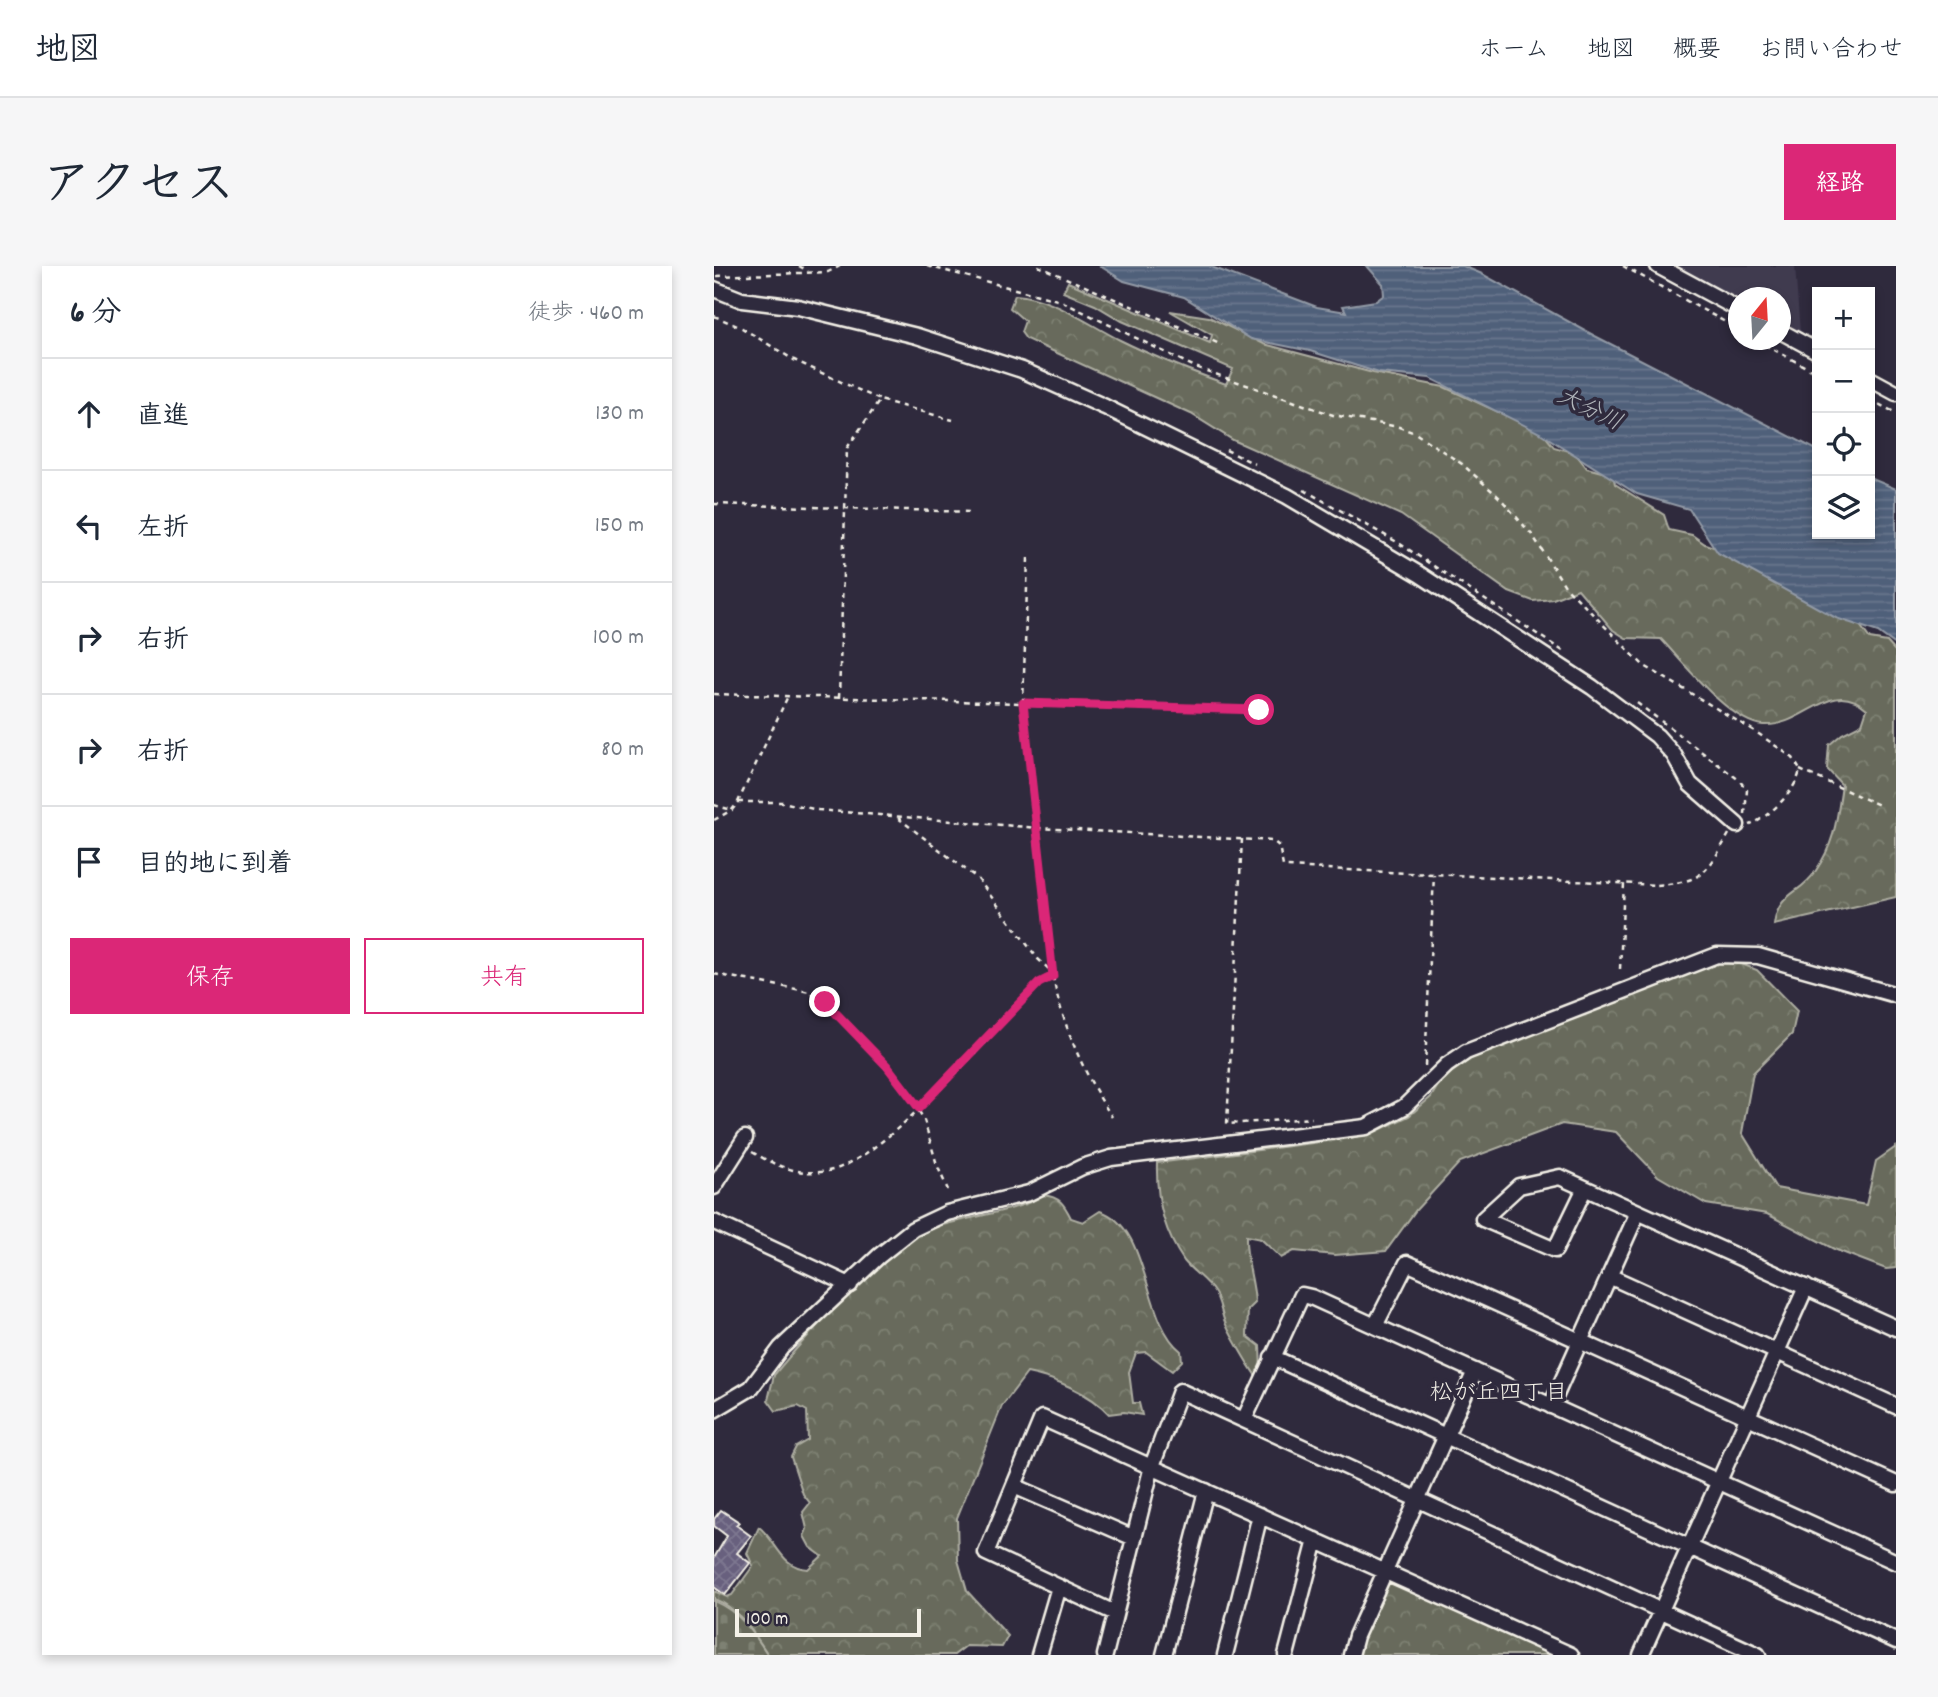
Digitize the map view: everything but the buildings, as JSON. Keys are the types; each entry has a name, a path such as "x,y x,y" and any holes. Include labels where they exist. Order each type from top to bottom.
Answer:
{"street":[{"path":"1658,266 1728,304"},
{"path":"718,286 742,300 798,307 877,326 1022,370 1105,407 1287,496 1419,574 1592,687 1657,736 1674,755 1690,784 1737,825"},
{"path":"1791,337 1815,350"},
{"path":"1875,382 1896,393"},
{"path":"714,1410 751,1388 776,1352 892,1245 936,1216 1022,1195 1098,1161 1355,1130 1377,1123 1410,1102 1442,1069 1466,1052 1717,955 1758,956 1896,995"},
{"path":"714,1187 742,1141"},
{"path":"1585,1188 1555,1250 1483,1219 1519,1186 1560,1178 1585,1188 1896,1328"},
{"path":"1552,1406 1638,1212"},
{"path":"714,1222 850,1285"},
{"path":"1375,1325 1407,1263 1896,1484"},
{"path":"1609,1276 1896,1406"},
{"path":"1641,1655 1806,1287"},
{"path":"1244,1420 1302,1295 1375,1325 1896,1562"},
{"path":"1272,1357 1896,1641"},
{"path":"1351,1655 1356,1636 1475,1371"},
{"path":"1105,1655 1152,1466 1180,1391 1758,1655"},
{"path":"1115,1613 986,1553 1042,1418 1571,1655"},
{"path":"1014,1486 1134,1538"},
{"path":"1164,1655 1206,1491"},
{"path":"1225,1655 1260,1515"},
{"path":"1286,1655 1316,1540"},
{"path":"1039,1655 1059,1587"}],"path":[{"path":"799,266 809,272"},
{"path":"714,276 828,272 840,266"},
{"path":"927,266 1061,301 1195,367 1333,415 1399,427 1415,433 1462,464 1500,498 1533,536 1565,586 1643,666 1755,732 1788,754 1800,770 1879,805"},
{"path":"1038,266 1222,345"},
{"path":"1623,266 1728,324"},
{"path":"714,281 718,286"},
{"path":"714,316 742,328 794,360 880,400 953,420"},
{"path":"1774,350 1812,370"},
{"path":"839,698 847,448 880,400"},
{"path":"1875,402 1896,413"},
{"path":"1225,450 1259,466"},
{"path":"1304,489 1430,562 1573,658"},
{"path":"714,504 972,512"},
{"path":"1028,558 1023,703 1053,974 1084,1068 1112,1117"},
{"path":"714,694 1259,710"},
{"path":"714,820 732,810 738,802 788,696"},
{"path":"738,802 782,802 818,810 1038,828 1276,842 1286,867 1625,883 1675,884 1699,877 1714,863 1745,813 1744,786 1634,701"},
{"path":"1737,825 1747,826 1760,821 1792,787 1800,770"},
{"path":"714,805 732,810"},
{"path":"896,817 978,879 1038,959 1053,974"},
{"path":"1242,839 1227,1124 1312,1118"},
{"path":"1425,1066 1434,874"},
{"path":"1620,969 1625,883"},
{"path":"714,974 796,989 816,996 887,1066 919,1108 948,1190"},
{"path":"742,1141 786,1170 829,1171 879,1143 919,1108 1039,983 1053,974"}],"shaded area":[{"path":"1673,266 1795,266 1800,333 1791,328 1791,287 1728,287 1728,296"}],"green space":[{"path":"1068,282 1210,343 1212,335 1170,311 1209,317 1264,344 1373,373 1444,387 1542,432 1554,447 1575,453 1587,468 1613,475 1615,484 1664,515 1669,530 1692,535 1705,544 1745,558 1859,624 1870,639 1887,642 1896,652 1896,897 1774,925 1780,906 1809,880 1831,841 1842,785 1827,769 1829,745 1842,734 1862,724 1867,709 1854,700 1841,698 1829,700 1778,724 1763,725 1750,721 1722,703 1661,639 1626,638 1613,630 1578,589 1553,599 1533,601 1509,592 1401,515 1233,440 1191,414 1026,339 1021,332 1025,321 1010,308 1015,295 1056,306 1146,352 1226,384 1233,369 1063,292"},
{"path":"1731,960 1757,970 1797,1011 1792,1034 1753,1073 1742,1133 1776,1188 1866,1205 1876,1161 1896,1147 1896,1268 1886,1269 1834,1249 1767,1214 1706,1204 1658,1176 1616,1132 1562,1124 1460,1162 1416,1210 1386,1251 1335,1255 1294,1251 1281,1258 1261,1239 1246,1236 1255,1303 1248,1310 1247,1336 1260,1346 1261,1369 1257,1377 1227,1327 1216,1295 1184,1261 1171,1238 1160,1202 1157,1163 1351,1138 1379,1130 1409,1116 1431,1097 1442,1079 1474,1057 1676,974"},
{"path":"1043,1195 1054,1197 1061,1202 1071,1218 1083,1222 1100,1211 1117,1220 1129,1235 1138,1254 1159,1319 1168,1337 1181,1351 1182,1361 1172,1371 1146,1352 1136,1353 1129,1372 1133,1403 1139,1403 1142,1415 1124,1412 1109,1414 1092,1399 1071,1387 1027,1373 1002,1406 957,1518 958,1560 967,1591 1008,1636 1002,1647 966,1646 954,1655 768,1655 738,1615 714,1599 714,1591 727,1597 732,1595 753,1566 747,1553 759,1527 791,1564 808,1569 822,1556 810,1547 804,1536 807,1529 803,1512 810,1503 803,1494 791,1457 796,1447 808,1440 807,1411 798,1406 776,1411 768,1400 774,1375 844,1298 906,1241 935,1227 1020,1206"},
{"path":"1391,1581 1557,1655 1356,1655 1360,1639 1385,1584"},
{"path":"714,1601 739,1617 768,1655 714,1655"}],"water":[{"name":"大分川","path":"1100,266 1209,266 1317,307 1346,312 1343,306 1376,301 1384,295 1383,284 1367,266 1463,266 1482,274 1593,335 1812,447 1812,539 1875,539 1875,480 1896,489 1896,645 1878,632 1836,618 1718,553 1689,509 1637,494 1540,433 1430,378 1379,373 1310,351 1251,339 1184,297 1124,281"}],"district":[{"name":"松が丘四丁目","path":"1499,1394"}],"route":[{"path":"825,1002 887,1066 919,1108 1039,983 1053,976 1023,703 1259,710"}]}
